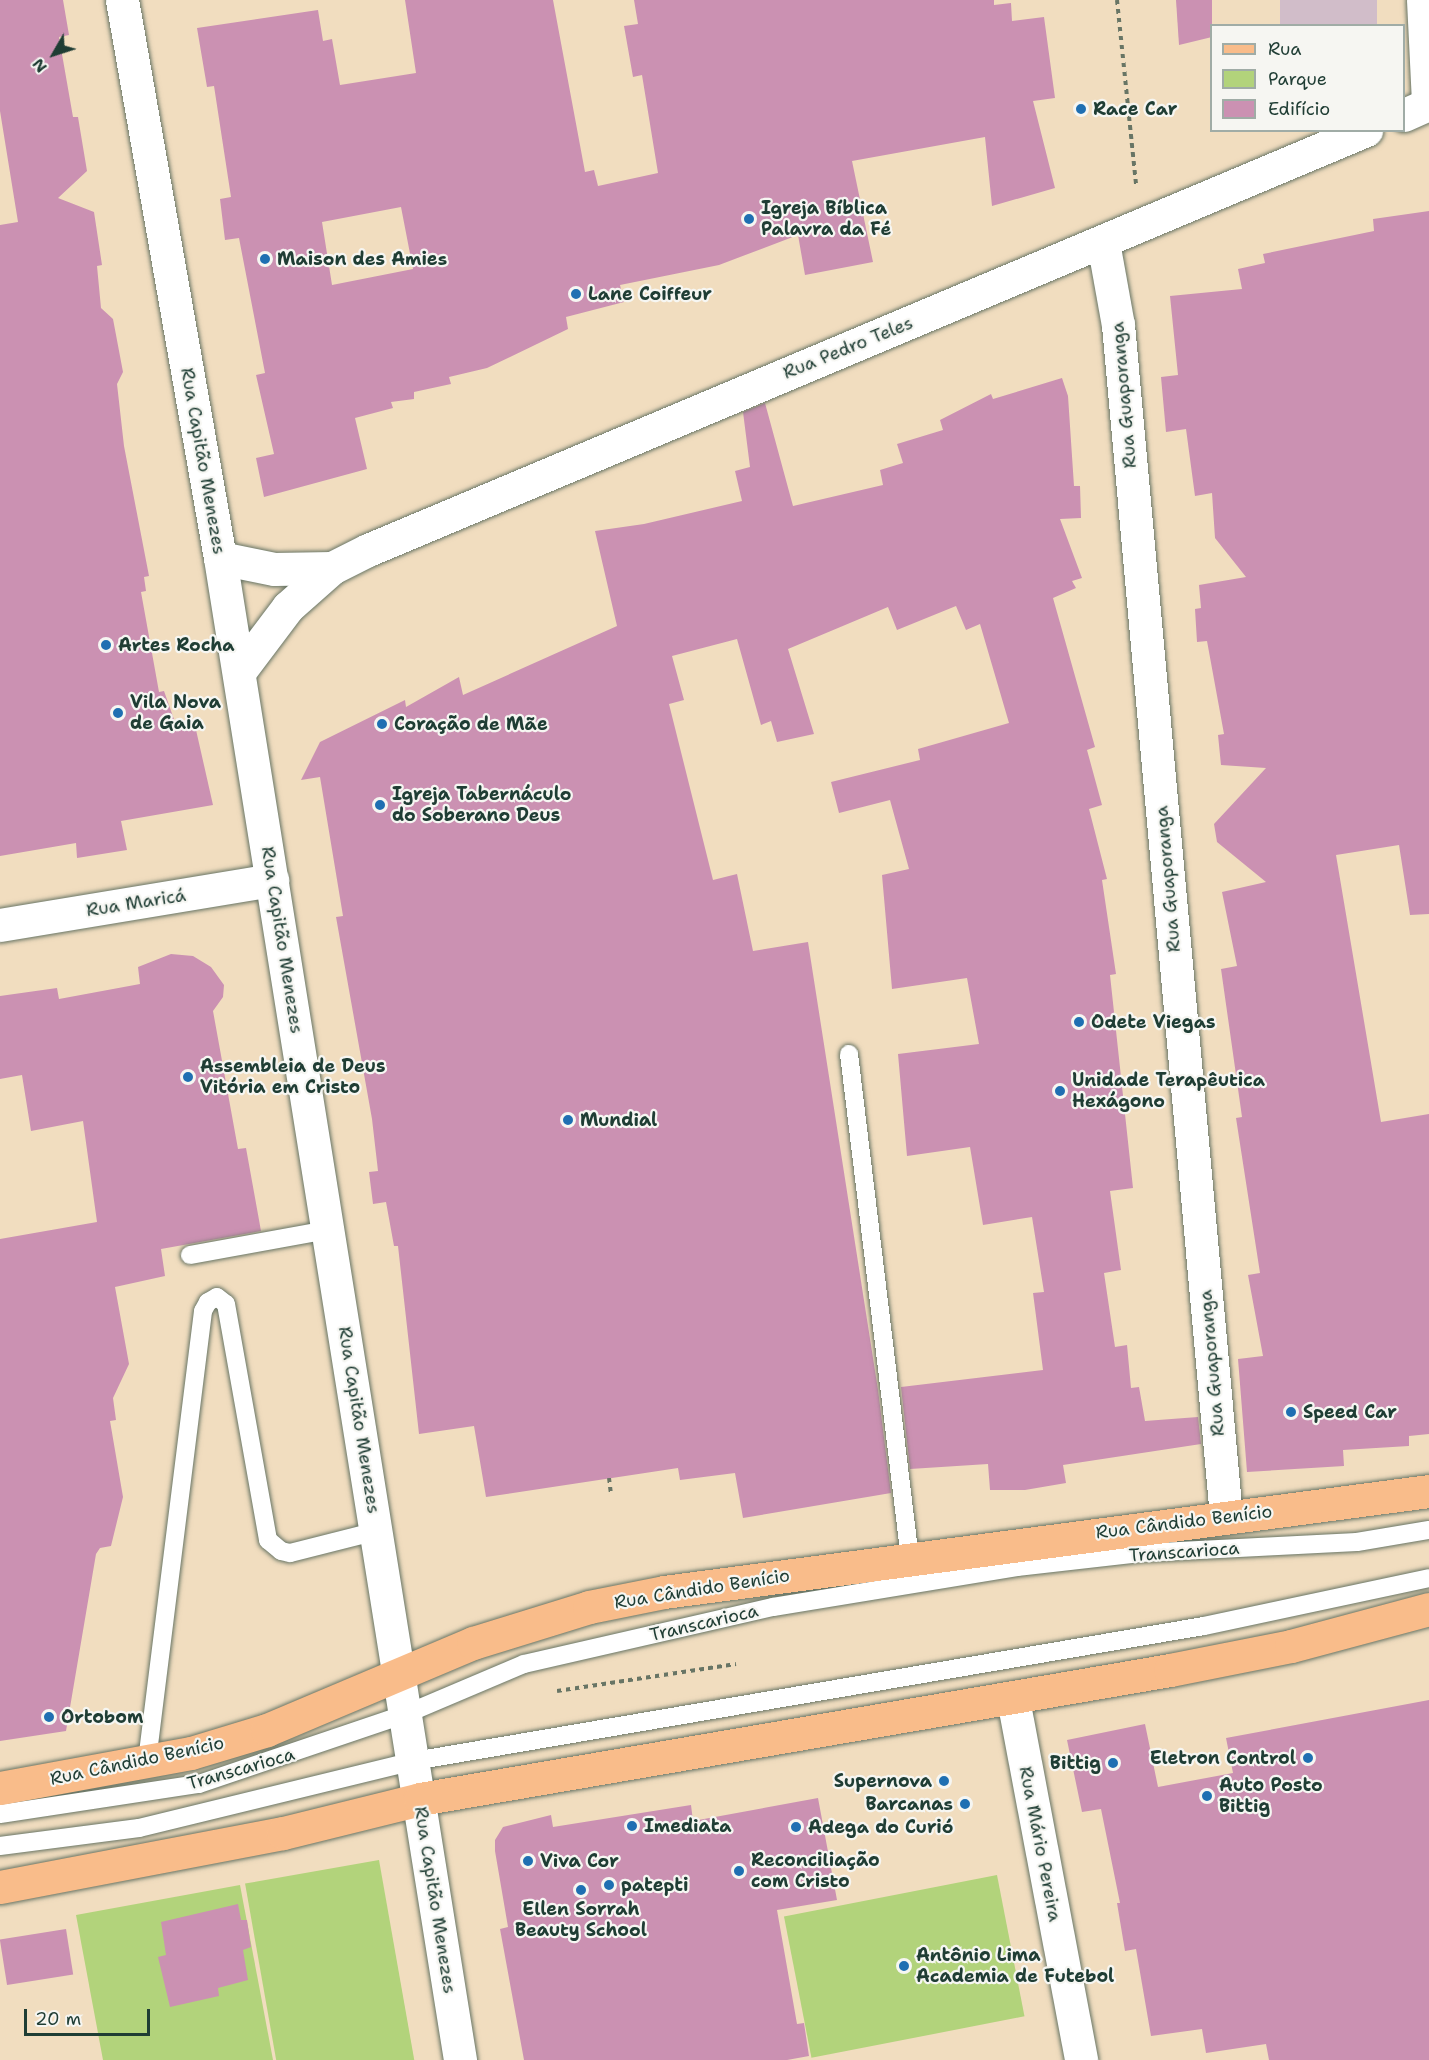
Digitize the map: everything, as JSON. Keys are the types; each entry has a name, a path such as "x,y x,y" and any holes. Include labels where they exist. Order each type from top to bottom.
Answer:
{"main road":[{"name":"Rua Cândido Benício","path":"0,1788 147,1761 267,1730 473,1643 590,1607 664,1592 1429,1491"},
{"path":"0,1887 283,1833 420,1799 1013,1700 1291,1646 1429,1609"}],"street":[{"name":"Rua Capitão Menezes","path":"122,0 239,672 460,2060"},
{"path":"1405,114 1429,104 1423,0"},
{"name":"Rua Pedro Teles","path":"239,672 288,607 332,568 669,421 1140,228 1361,132"},
{"name":"Rua Guaporanga","path":"1103,242 1118,325 1226,1517"},
{"name":"Rua Pedro Teles","path":"220,558 274,569 332,568"},
{"name":"Rua Maricá","path":"0,925 272,880"},
{"name":"Rua Mário Pereira","path":"1013,1700 1081,2060"}],"lane":[{"path":"849,1054 910,1559"},
{"path":"190,1255 328,1230"},
{"path":"147,1761 203,1311 208,1302 217,1298 226,1304 268,1540 281,1551 290,1553 377,1531"},
{"name":"Transcarioca","path":"0,1814 200,1784 406,1714 524,1664 773,1607 1017,1567 1140,1553 1357,1542 1429,1530"},
{"name":"Transcarioca","path":"0,1846 139,1828 414,1761 1204,1626 1429,1578"}],"path":[{"path":"1117,0 1140,228"},
{"path":"609,1478 611,1495"},
{"path":"553,1692 736,1664"}],"shaded area":[{"path":"1280,0 1377,0 1377,24 1280,24"}],"green space":[{"path":"379,1860 414,2060 276,2060 245,1884"},
{"name":"Antônio Lima Academia de Futebol","path":"997,1875 1024,2016 811,2058 784,1916"},
{"path":"240,1885 273,2060 103,2060 76,1915"}],"building":[{"path":"0,0 63,0 69,35 59,37 73,117 78,117 87,171 58,198 94,212 102,265 97,266 101,308 113,319 123,372 117,384 124,446 149,576 144,577 146,591 141,592 159,692 164,691 176,725 194,721 213,805 121,821 127,850 77,858 76,843 0,856 0,225 18,222 0,111"},
{"path":"405,0 553,0 585,172 594,170 598,186 658,173 642,75 633,77 624,26 638,24 634,0 994,0 994,5 1011,3 1012,21 1044,17 1055,98 1033,101 1055,188 992,206 985,137 852,161 873,262 805,275 798,235 719,265 620,285 624,302 566,317 568,329 487,368 449,377 451,384 414,392 414,399 391,402 393,408 355,418 367,469 264,497 256,458 274,454 256,375 265,373 239,238 225,240 220,199 231,197 214,86 207,87 197,28 318,10 323,41 332,39 340,85 416,73","holes":["401,207 413,269 332,285 322,222"]},
{"path":"1176,0 1212,0 1210,37 1179,45"},
{"path":"1429,211 1429,914 1410,915 1399,845 1336,855 1381,1122 1429,1114 1429,1434 1409,1436 1409,1446 1343,1450 1344,1466 1247,1472 1238,1359 1263,1356 1248,1275 1260,1273 1236,1118 1242,1117 1221,969 1237,966 1222,892 1266,882 1217,842 1214,824 1266,768 1221,765 1218,735 1224,734 1207,641 1197,642 1195,609 1201,608 1199,585 1246,577 1215,538 1212,493 1195,496 1186,429 1166,432 1161,377 1178,375 1170,296 1242,289 1238,269 1265,263 1263,254 1374,231 1373,219"},
{"path":"1062,378 1068,396 1074,486 1080,486 1081,518 1060,519 1082,578 1072,581 1076,588 1053,598 1095,747 1087,750 1102,805 1089,809 1107,879 1102,880 1116,974 1110,975 1133,1188 1110,1191 1121,1270 1104,1273 1115,1347 1127,1345 1131,1388 1139,1387 1145,1421 1198,1417 1201,1444 1063,1465 1066,1483 1025,1490 990,1490 988,1464 910,1469 901,1387 1043,1370 1033,1293 1044,1292 1032,1217 983,1225 970,1147 907,1156 898,1054 979,1044 967,978 892,989 882,875 909,869 890,800 839,813 831,782 920,760 918,749 1009,723 980,624 966,630 956,606 897,630 888,607 788,649 814,734 777,742 771,721 761,725 737,639 672,656 684,700 669,704 713,880 737,874 753,951 808,942 878,1390 891,1493 743,1518 735,1473 680,1480 678,1468 486,1497 474,1426 419,1434 398,1246 394,1246 386,1202 373,1204 369,1172 378,1171 372,1119 336,917 343,916 320,777 301,780 320,742 405,700 406,707 459,677 463,695 617,626 595,531 644,524 742,501 735,471 750,467 743,412 765,403 793,506 883,485 880,470 903,463 897,444 943,430 940,420 991,394 993,399"},
{"path":"171,954 193,956 211,967 224,985 223,997 213,1011 238,1149 246,1148 261,1231 161,1249 165,1276 115,1287 129,1364 113,1398 116,1420 110,1421 123,1497 111,1546 100,1548 96,1554 66,1731 0,1741 0,1239 97,1222 83,1121 31,1131 22,1075 0,1079 0,996 57,988 59,999 140,984 138,967"},
{"path":"1429,1700 1429,2060 1269,2060 1266,2044 1206,2053 1202,2029 1151,2036 1136,1949 1125,1951 1117,1903 1120,1903 1101,1809 1082,1812 1067,1740 1145,1724 1158,1787 1233,1773 1226,1738"},
{"path":"818,1798 837,1900 777,1910 797,2024 804,2023 809,2056 787,2060 524,2060 500,1929 508,1927 495,1851 495,1840 503,1827 551,1815 553,1827 691,1805 693,1821"},
{"path":"238,1904 241,1920 247,1920 251,1947 243,1950 248,1980 218,1988 219,1996 170,2007 158,1957 166,1955 161,1922"},
{"path":"66,1929 73,1974 7,1985 0,1939"}],"place":[{"name":"Race Car","path":"1081,109"},
{"name":"Igreja Bíblica Palavra da Fé","path":"749,219"},
{"name":"Maison des Amies","path":"265,259"},
{"name":"Lane Coiffeur","path":"576,294"},
{"name":"Artes Rocha","path":"106,645"},
{"name":"Vila Nova de Gaia","path":"118,713"},
{"name":"Coração de Mãe","path":"382,724"},
{"name":"Igreja Tabernáculo do Soberano Deus","path":"380,805"},
{"name":"Odete Viegas","path":"1079,1022"},
{"name":"Assembleia de Deus Vitória em Cristo","path":"188,1077"},
{"name":"Unidade Terapêutica Hexágono","path":"1060,1091"},
{"name":"Mundial","path":"568,1120"},
{"name":"Speed Car","path":"1291,1412"},
{"name":"Ortobom","path":"49,1717"},
{"name":"Eletron Control","path":"1308,1758"},
{"name":"Bittig","path":"1113,1763"},
{"name":"Supernova","path":"944,1781"},
{"name":"Auto Posto Bittig","path":"1207,1796"},
{"name":"Barcanas","path":"965,1804"},
{"name":"Imediata","path":"632,1826"},
{"name":"Adega do Curió","path":"796,1827"},
{"name":"Viva Cor","path":"528,1861"},
{"name":"Reconciliação com Cristo","path":"739,1871"},
{"name":"patepti","path":"609,1885"},
{"name":"Ellen Sorrah Beauty School","path":"581,1890"},
{"name":"Antônio Lima Academia de Futebol","path":"904,1966"}]}
